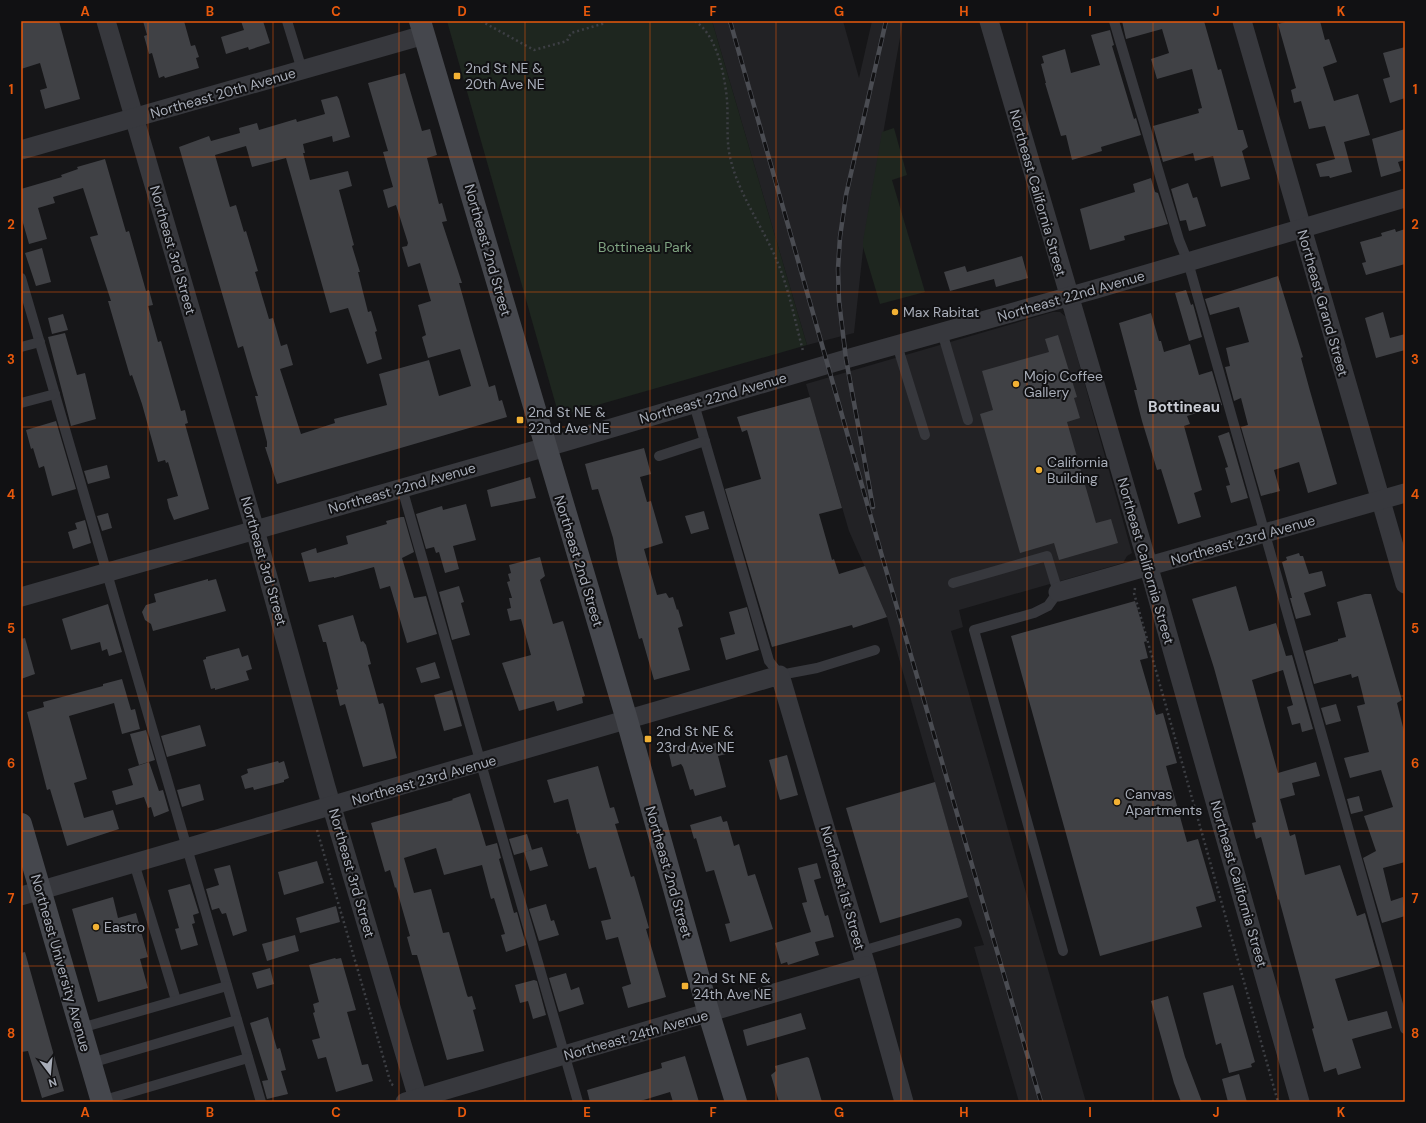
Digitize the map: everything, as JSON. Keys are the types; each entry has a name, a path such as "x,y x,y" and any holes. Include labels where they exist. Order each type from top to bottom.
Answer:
{"street":[{"name":"Northeast 3rd Street","path":"106,21 255,530 332,807 410,1097"},
{"name":"Northeast California Street","path":"989,21 1068,297 1148,567 1300,1102"},
{"name":"Northeast Grand Street","path":"1242,21 1405,584"},
{"name":"Northeast 20th Avenue","path":"21,150 302,70 422,28"},
{"name":"Northeast 2nd Street","path":"422,28 627,720 709,1014 736,1102"},
{"name":"Northeast 22nd Avenue","path":"21,597 1068,297 1405,198"},
{"name":"Northeast 23rd Avenue","path":"1058,592 1405,493"},
{"name":"Northeast 23rd Avenue","path":"31,894 481,764 780,675"},
{"name":"Northeast 1st Street","path":"780,675 864,959 904,1102"},
{"name":"Northeast University Avenue","path":"21,824 31,894 81,1028 102,1102"},
{"name":"Northeast 24th Avenue","path":"410,1097 564,1056 709,1014 864,959"}],"lane":[{"path":"287,21 302,70"},
{"path":"1114,21 1179,240 1188,262 1405,1029"},
{"path":"21,278 248,1058 258,1101"},
{"path":"942,332 968,420"},
{"path":"21,347 40,342"},
{"path":"897,345 925,434"},
{"path":"21,403 55,394"},
{"path":"694,404 769,661 780,675 817,668 874,650"},
{"path":"659,456 705,441"},
{"path":"402,488 578,1102"},
{"path":"953,583 1046,556 1058,592 1048,606 1034,612 974,630 1064,951"},
{"path":"134,864 176,1000"},
{"path":"864,959 957,923"},
{"path":"81,1028 227,986"},
{"path":"90,1063 237,1020"},
{"path":"102,1102 248,1058"}],"path":[{"path":"481,21 534,50 567,40 571,33 602,24 605,21"},
{"path":"695,21 703,26 710,36 720,64 726,92 726,133 729,154 738,180 777,262 803,351 815,348 820,367"},
{"path":"1135,586 1134,593 1278,1102"},
{"path":"317,830 391,1084 410,1097"}],"shaded area":[{"path":"712,21 843,21 859,78 872,21 903,21 864,241 854,333 807,345"},
{"path":"1053,312 1060,312 1066,317 1132,553 1127,556 1123,563 959,610 963,627 951,631 1086,1102 1019,1102 974,947 984,945 968,897 887,617 849,531 806,384"}],"green space":[{"name":"Bottineau Park","path":"447,21 712,21 807,345 559,416"},
{"path":"894,128 907,175 892,180 925,292 880,304 863,247 863,241 882,132"}],"building":[{"path":"21,21 59,21 80,99 45,109 40,90 47,88 40,63 21,69"},
{"path":"143,21 184,21 191,46 195,45 199,57 196,58 199,68 165,78 164,76 159,78 152,53 149,54 144,36 147,35"},
{"path":"241,21 263,21 270,43 249,50 248,47 226,54 221,37 244,30"},
{"path":"1122,21 1204,21 1218,70 1221,69 1238,130 1243,130 1248,147 1242,151 1250,179 1221,187 1213,156 1195,161 1193,153 1163,162 1153,126 1199,113 1198,109 1202,108 1192,69 1157,79 1151,59 1169,53 1162,29 1126,39"},
{"path":"1289,21 1320,21 1325,40 1329,39 1337,62 1323,67 1334,101 1358,94 1370,135 1344,142 1352,172 1330,178 1329,176 1320,177 1316,164 1335,159 1325,126 1309,129 1301,101 1294,103 1291,90 1296,88 1278,24"},
{"path":"1110,30 1114,45 1112,46 1134,119 1136,118 1141,135 1101,147 1102,151 1072,160 1066,135 1061,136 1045,83 1041,64 1044,63 1042,56 1065,49 1071,73 1100,65 1091,35"},
{"path":"1405,47 1405,98 1390,103 1383,79 1390,77 1383,53"},
{"path":"405,73 422,131 430,129 437,155 427,158 439,204 442,203 447,221 442,222 462,283 459,283 489,387 495,385 499,401 502,400 507,417 277,484 265,447 267,447 267,442 255,396 258,396 243,346 238,348 179,147 209,136 211,141 240,133 239,128 257,123 259,130 296,119 297,122 325,114 321,100 337,96 339,99 350,137 333,142 332,136 303,144 305,153 303,153 310,180 348,171 352,186 339,190 354,245 352,246 360,272 358,272 368,312 371,311 377,331 375,332 382,359 367,364 348,308 330,313 286,158 252,167 246,146 215,155 230,207 236,205 244,232 246,231 258,271 255,272 269,319 273,318 281,346 287,344 293,365 280,369 301,434 335,423 334,419 387,405 379,374 429,360 439,396 471,386 460,349 428,358 422,337 426,335 418,305 431,301 420,263 408,267 402,247 407,246 408,243 396,205 388,208 383,190 393,187 383,152 388,151 368,83"},
{"path":"1405,129 1405,160 1398,162 1401,171 1381,177 1372,139"},
{"path":"105,159 126,232 129,231 146,291 149,290 153,305 148,306 158,342 161,341 181,411 185,410 188,423 185,424 209,509 174,520 167,499 178,496 168,462 166,463 165,460 158,462 142,404 132,375 130,376 108,301 111,301 90,237 98,235 83,188 53,197 55,203 38,208 47,239 29,244 21,216 21,189 62,177 61,175 78,169 77,167"},
{"path":"1151,178 1155,192 1158,193 1168,224 1124,236 1125,240 1090,250 1080,209 1135,192 1133,184"},
{"path":"1188,183 1193,198 1197,197 1206,226 1189,231 1186,220 1180,221 1171,189"},
{"path":"1395,229 1396,232 1405,229 1405,264 1366,275 1362,263 1366,262 1360,242 1382,236 1381,233"},
{"path":"42,248 51,282 36,286 25,253"},
{"path":"1022,256 1028,278 996,287 994,279 950,291 944,272 965,266 967,272"},
{"path":"1278,276 1303,357 1301,358 1337,484 1308,493 1299,462 1274,470 1280,491 1261,496 1241,427 1248,425 1241,398 1234,401 1225,367 1230,366 1226,348 1249,342 1239,307 1210,315 1205,299"},
{"path":"1186,290 1191,305 1193,304 1202,337 1189,341 1175,293"},
{"path":"1383,312 1390,338 1405,334 1405,350 1376,358 1365,318"},
{"path":"1151,313 1159,341 1161,341 1164,352 1190,344 1199,375 1212,371 1222,405 1187,416 1190,424 1184,426 1202,490 1194,493 1201,517 1178,524 1161,469 1157,470 1142,421 1134,390 1137,390 1119,323"},
{"path":"63,314 68,330 52,334 48,318"},
{"path":"65,333 77,375 85,373 96,419 71,426 48,337"},
{"name":"California Building","path":"1058,335 1077,397 1074,398 1080,418 1067,422 1096,523 1111,519 1118,543 1059,560 1054,543 1020,553 980,414 993,410 982,371 1049,352 1045,339"},
{"path":"810,397 842,508 819,514 832,560 834,559 839,574 865,566 887,617 853,628 852,625 772,647 725,489 761,479 747,430 742,432 737,417"},
{"path":"56,421 76,489 52,496 44,466 39,468 33,448 31,449 26,430"},
{"path":"1229,432 1248,498 1231,503 1226,486 1230,485 1225,468 1228,467 1218,436"},
{"path":"644,448 651,474 640,477 647,502 651,501 663,543 644,549 657,595 666,593 669,598 673,597 677,610 678,609 683,626 678,628 690,670 654,680 642,638 639,639 618,564 613,538 598,489 592,490 585,464"},
{"path":"107,465 110,478 88,484 84,471"},
{"path":"530,477 536,498 491,507 487,490"},
{"path":"466,504 476,540 453,546 459,569 445,573 439,552 436,553 434,547 426,549 416,514 442,506 443,510"},
{"path":"704,511 709,529 691,534 685,516"},
{"path":"108,513 112,528 102,531 97,516"},
{"path":"404,517 414,552 402,558 414,598 426,596 437,634 407,643 390,586 380,589 374,567 334,578 309,582 301,553 316,548 317,553 348,544 346,536 387,524 386,521"},
{"path":"85,520 91,543 73,549 68,532 77,529 75,523"},
{"path":"1299,553 1300,556 1303,556 1309,574 1322,571 1326,586 1304,593 1311,615 1296,619 1282,562 1287,560 1286,557"},
{"path":"540,557 545,576 540,580 553,624 563,621 585,696 582,697 583,703 557,711 554,701 519,711 502,663 531,655 521,619 510,621 507,609 511,608 509,598 512,598 507,582 510,581 508,574 511,573 509,565"},
{"path":"208,579 208,581 216,579 226,611 153,631 151,624 145,620 142,612 146,605 156,602 154,594"},
{"path":"459,586 464,602 461,603 470,635 452,640 439,592"},
{"path":"1236,586 1249,631 1276,623 1286,656 1292,655 1313,729 1302,732 1300,723 1292,725 1287,707 1293,705 1283,670 1252,680 1278,773 1316,762 1320,776 1292,783 1295,795 1280,799 1290,836 1295,834 1305,875 1340,865 1357,916 1365,913 1380,966 1335,979 1348,1021 1387,1011 1392,1028 1352,1039 1361,1068 1338,1075 1336,1068 1324,1072 1312,1029 1314,1028 1279,899 1278,900 1261,837 1256,839 1252,823 1256,822 1244,777 1214,668 1192,599"},
{"path":"1365,594 1371,594 1402,700 1397,703 1405,735 1405,862 1383,868 1391,901 1403,897 1405,916 1382,923 1363,858 1376,851 1364,816 1393,807 1381,770 1350,778 1344,758 1369,752 1357,706 1365,704 1358,676 1352,678 1351,674 1314,684 1305,651 1338,641 1338,639 1346,637 1337,602"},
{"name":"Canvas Apartments","path":"1135,601 1147,641 1144,642 1148,658 1140,660 1156,715 1163,713 1177,763 1166,766 1187,842 1198,839 1216,901 1196,907 1202,927 1100,956 1011,636"},
{"path":"108,604 122,652 109,656 107,649 102,651 100,642 71,650 62,619"},
{"path":"747,607 759,650 726,660 720,638 735,634 729,612"},
{"path":"353,615 361,642 363,641 366,645 371,664 368,665 379,704 383,703 385,709 397,758 363,767 345,704 340,706 336,690 338,689 326,642 323,642 318,625"},
{"path":"25,638 35,674 21,679 21,639"},
{"path":"239,648 242,657 248,655 252,669 246,671 249,680 215,690 215,688 211,689 203,660 206,659 206,657"},
{"path":"435,662 440,678 421,683 416,668"},
{"path":"122,679 131,710 135,709 140,729 122,734 114,703 69,716 87,779 74,783 84,818 113,810 119,829 67,846 50,789 47,790 27,712 44,707 43,702 103,686 103,684"},
{"path":"452,690 462,726 444,731 434,695"},
{"path":"1336,704 1341,721 1326,725 1321,708"},
{"path":"200,725 206,746 167,757 161,736"},
{"path":"146,730 155,760 139,765 130,734"},
{"path":"723,741 726,754 718,756 726,787 695,796 693,789 690,790 683,767 681,764 672,767 669,754 678,752 678,749 702,742 705,746"},
{"path":"787,755 798,795 780,800 769,760"},
{"path":"278,761 279,763 284,761 289,778 284,780 284,782 254,790 253,787 245,789 241,776 248,773 247,769"},
{"path":"149,762 159,791 163,790 169,811 154,817 151,807 148,808 144,797 116,805 112,791 133,785 128,769"},
{"path":"598,766 610,808 614,807 619,823 615,824 631,877 634,876 649,928 646,929 666,997 628,1008 622,987 631,984 618,937 606,940 601,921 611,919 596,867 589,869 579,833 577,834 568,799 554,803 547,780"},
{"path":"935,782 968,897 880,923 846,808"},
{"path":"200,784 204,800 182,807 177,790"},
{"path":"470,793 486,846 497,843 501,858 499,859 514,913 517,912 526,945 506,952 501,935 505,934 494,898 491,899 482,865 444,875 436,848 404,858 414,893 431,889 443,933 449,932 467,995 468,997 472,996 476,1009 473,1010 484,1051 447,1060 417,955 412,955 407,937 410,936 396,887 395,888 390,870 385,872 371,823 453,800 452,799"},
{"path":"1359,796 1363,811 1351,814 1347,799"},
{"path":"721,816 723,822 727,821 734,846 739,844 748,876 755,874 773,929 730,942 725,924 730,923 714,870 706,872 696,838 694,839 690,825"},
{"path":"527,834 532,850 514,855 509,839"},
{"path":"542,847 548,866 530,871 524,852"},
{"path":"317,861 324,883 284,895 278,872"},
{"path":"817,863 821,878 814,880 825,916 828,915 834,937 815,942 819,955 788,965 787,962 781,964 775,943 811,932 802,903 807,902 798,868"},
{"path":"230,865 247,931 233,936 226,913 222,914 219,908 212,910 206,889 219,885 214,869"},
{"path":"190,884 199,913 193,915 195,923 192,924 198,945 181,950 175,929 179,928 168,890"},
{"path":"113,897 118,918 136,913 148,957 140,959 148,988 98,1002 72,909"},
{"path":"546,904 551,921 554,920 559,935 539,941 529,909"},
{"path":"336,906 340,922 300,933 296,918"},
{"path":"295,935 299,951 267,961 262,944"},
{"path":"25,952 64,1091 42,1098 28,1051 21,1052 21,953"},
{"path":"335,958 341,958 356,1010 347,1012 362,1065 368,1064 373,1081 336,1092 326,1057 318,1059 312,1040 320,1038 313,1013 315,1012 313,1004 319,1002 309,965"},
{"path":"270,968 274,984 257,989 252,973"},
{"path":"566,973 571,990 579,987 584,1004 559,1012 549,978"},
{"path":"534,980 537,981 546,1015 533,1019 528,1001 520,1003 515,985"},
{"path":"1233,985 1255,1062 1251,1064 1252,1067 1229,1073 1221,1043 1216,1045 1203,993"},
{"path":"1168,996 1185,1057 1202,1102 1181,1102 1174,1083 1151,1001"},
{"path":"801,1013 806,1029 747,1046 743,1030"},
{"path":"268,1017 277,1049 280,1048 286,1070 281,1071 288,1094 267,1099 262,1081 268,1080 250,1023"},
{"path":"685,1056 699,1102 673,1102 670,1092 637,1102 590,1102 587,1090 662,1068 661,1063"},
{"path":"807,1057 809,1058 822,1102 779,1102 771,1075 776,1071 775,1066"},
{"path":"1239,1074 1247,1102 1228,1102 1222,1079"}],"railway":[{"path":"730,21 882,556 1041,1102"},
{"path":"873,507 846,359 839,301 838,269 840,237 846,195 886,21"}],"place":[{"name":"2nd St NE & 20th Ave NE","path":"457,76"},
{"name":"Max Rabitat","path":"895,312"},
{"name":"Mojo Coffee Gallery","path":"1016,384"},
{"name":"2nd St NE & 22nd Ave NE","path":"520,420"},
{"name":"California Building","path":"1039,470"},
{"name":"2nd St NE & 23rd Ave NE","path":"648,739"},
{"name":"Canvas Apartments","path":"1117,802"},
{"name":"Eastro","path":"96,927"},
{"name":"2nd St NE & 24th Ave NE","path":"685,986"}],"district":[{"name":"Bottineau","path":"1184,407"}]}
